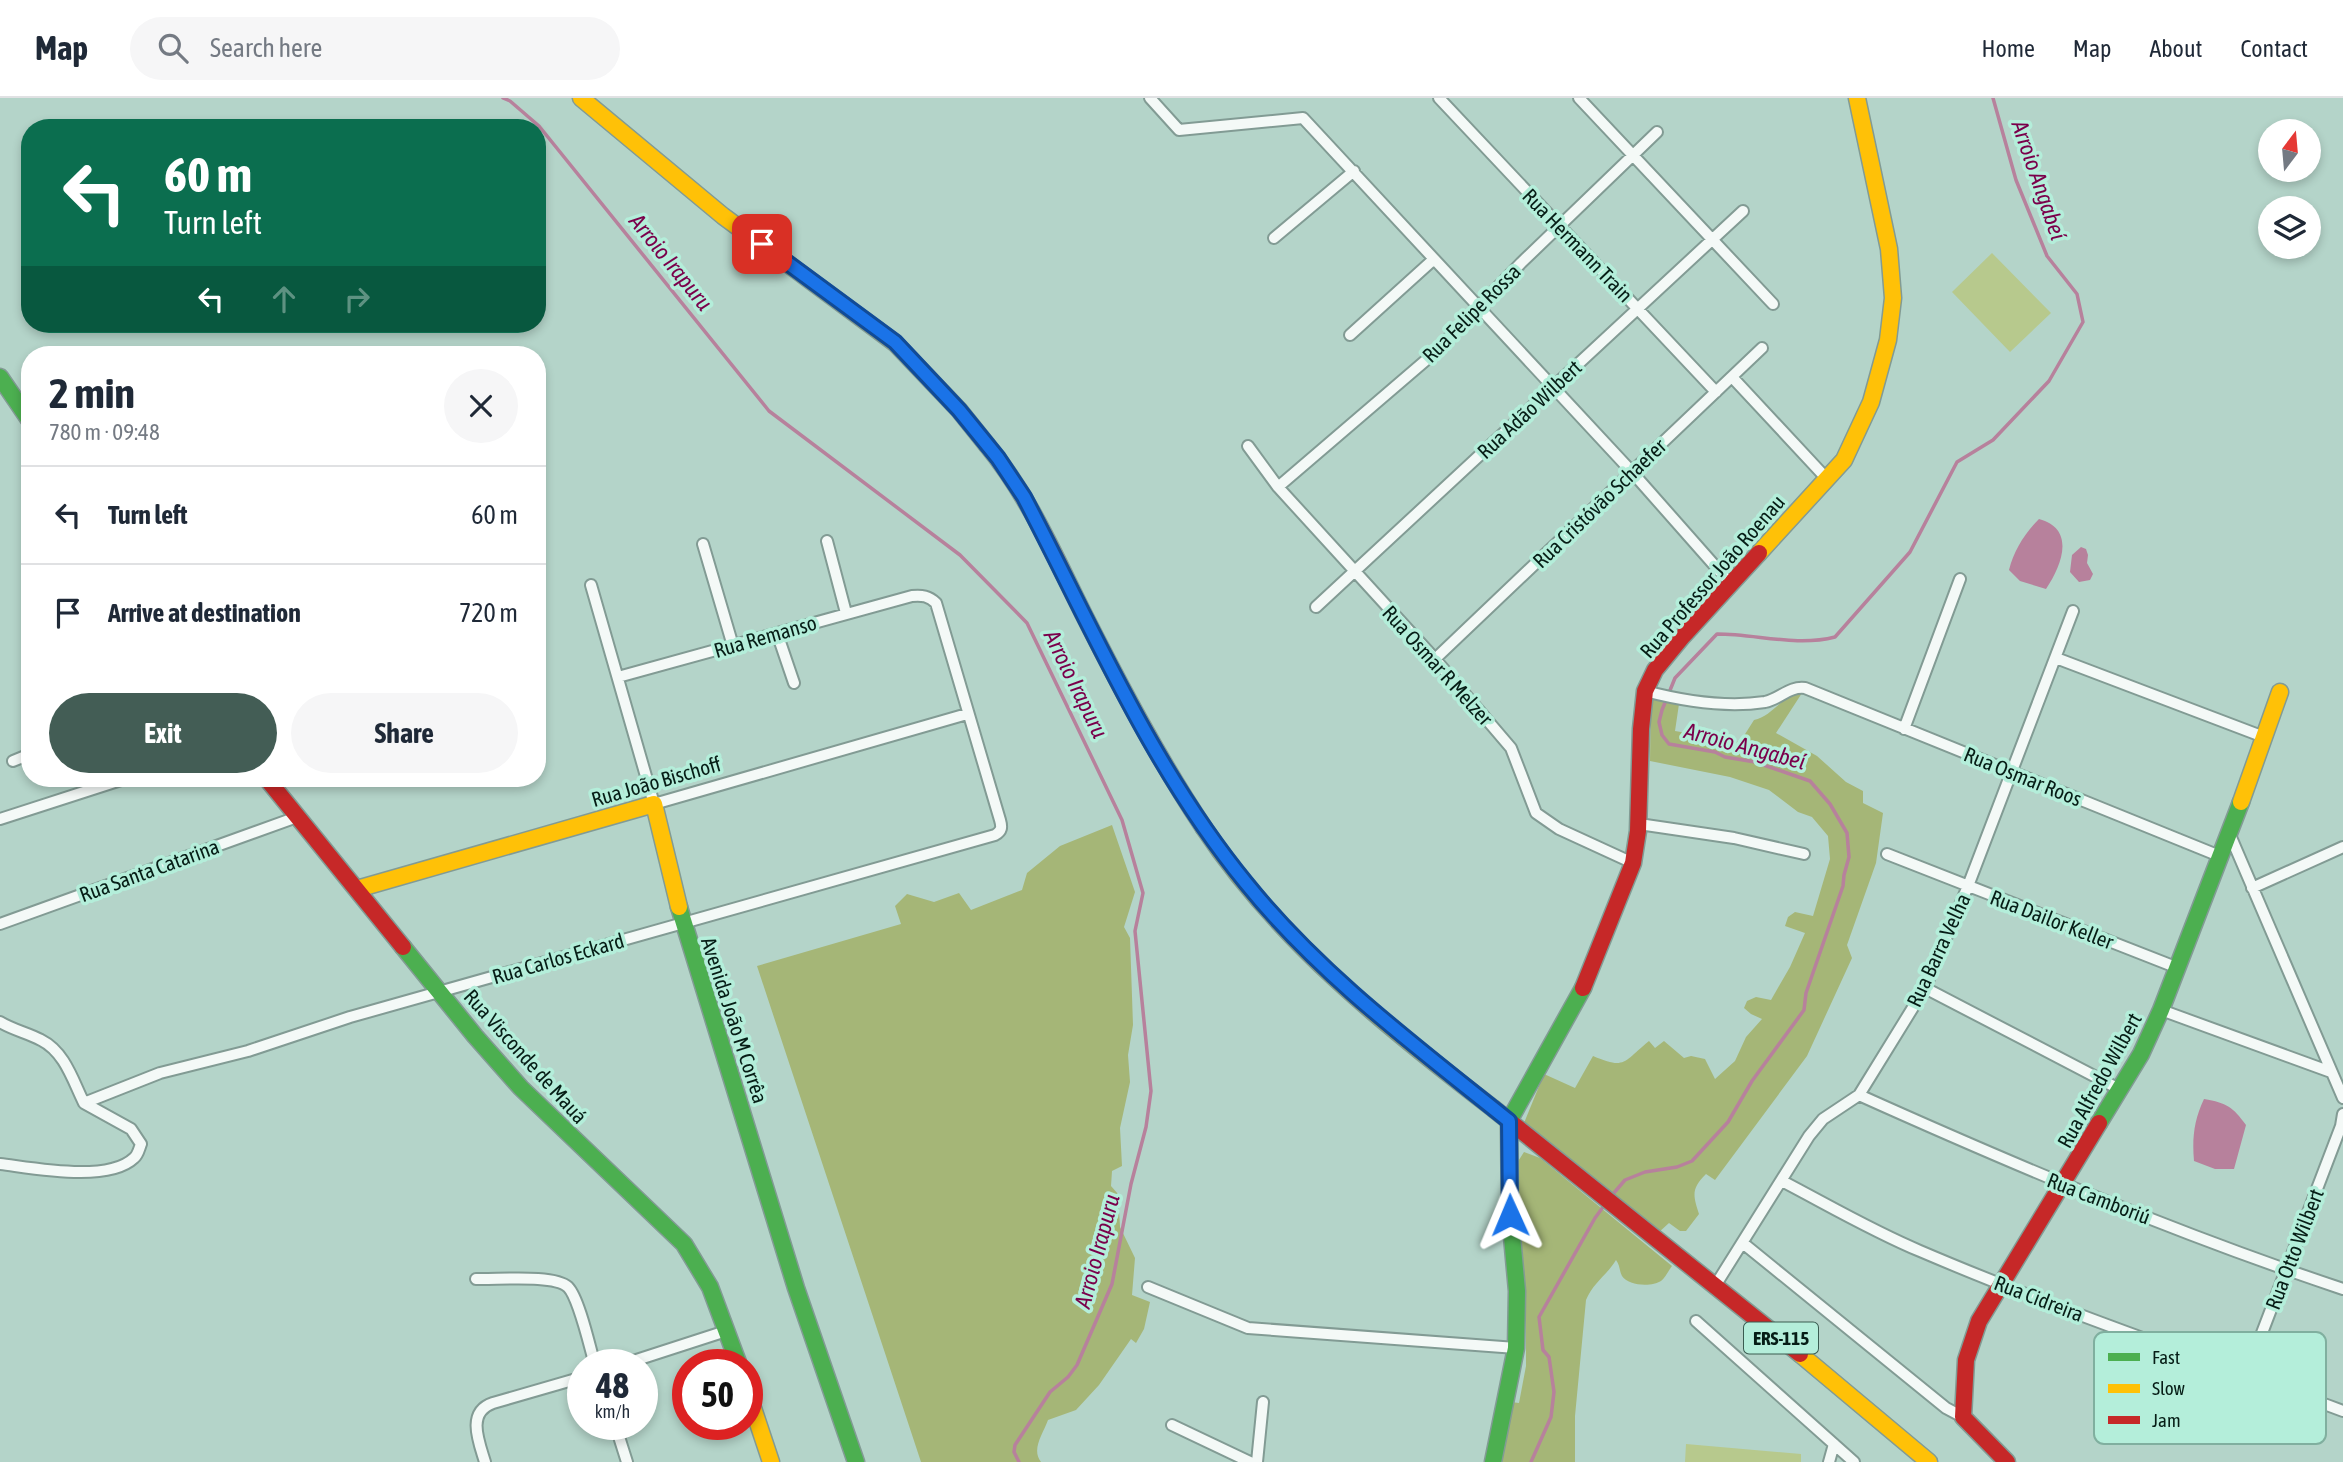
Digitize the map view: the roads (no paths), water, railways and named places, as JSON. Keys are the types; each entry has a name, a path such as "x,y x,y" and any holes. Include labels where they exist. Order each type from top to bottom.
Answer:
{"main road":[{"name":"ERS-115","path":"581,98 723,216 895,342 959,410 998,458 1024,497 1164,768 1208,835 1290,933 1357,997 1861,1402 1929,1462"},
{"name":"Rua Professor João Roenau","path":"1509,1121 1586,982 1633,863 1639,824 1641,729 1653,693 1654,670 1844,460 1862,429 1877,383 1889,332 1893,296 1887,238 1857,98"},
{"path":"0,377 21,408"},
{"name":"Rua Alfredo Wilbert","path":"1963,1417 1966,1353 1972,1334 2141,1054 2222,857 2280,692"},
{"name":"Rua Visconde de Mauá","path":"273,787 439,992 521,1088 684,1244 708,1279 733,1349"},
{"name":"Rua João Bischoff","path":"357,889 654,804"},
{"name":"Avenida João M Corrêa","path":"654,804 682,922 732,1075 796,1288 856,1462"},
{"path":"1493,1462 1516,1348 1517,1291 1510,1215 1509,1121"},
{"path":"1963,1417 2007,1462"},
{"path":"763,1438 771,1462"}],"street":[{"path":"1150,98 1179,130 1303,118 1632,472 1730,583"},
{"name":"Rua Hermann Train","path":"1439,98 1716,392"},
{"path":"1579,98 1773,304"},
{"name":"Rua Felipe Rossa","path":"1278,487 1432,355 1558,226 1657,132"},
{"path":"1274,238 1354,171"},
{"name":"Rua Adão Wilbert","path":"1316,607 1743,211"},
{"path":"1350,335 1434,259"},
{"name":"Rua Cristóvão Schaefer","path":"1435,659 1762,348"},
{"path":"1732,377 1827,479"},
{"name":"Rua Osmar R Melzer","path":"1248,446 1278,487 1435,659 1511,748 1536,813 1559,829 1633,863"},
{"path":"827,541 846,613"},
{"path":"703,544 733,646"},
{"path":"1904,729 1960,579"},
{"name":"Avenida João M Corrêa","path":"592,585 654,804"},
{"name":"Rua Remanso","path":"618,677 846,613 922,595 936,603 967,714"},
{"name":"Rua Barra Velha","path":"1715,1286 1744,1244 1809,1136 1823,1119 1859,1095 1925,988 1968,886 2073,611"},
{"path":"777,633 794,683"},
{"path":"2056,658 2263,737"},
{"name":"Rua Osmar Roos","path":"1653,693 1674,698 1744,704 1767,701 1797,687 1805,688 2222,857"},
{"name":"Rua João Bischoff","path":"654,804 967,714"},
{"name":"Rua Carlos Eckard","path":"84,1103 160,1073 247,1051 350,1017 995,835 1002,827 967,714"},
{"path":"13,761 21,758"},
{"path":"0,819 99,787"},
{"name":"Rua Santa Catarina","path":"0,924 297,817"},
{"path":"1639,824 1734,838 1804,854"},
{"path":"2230,835 2343,1098"},
{"path":"2252,888 2343,847"},
{"name":"Rua Dailor Keller","path":"1887,854 2178,968"},
{"path":"1925,988 2121,1090"},
{"path":"2161,1010 2331,1072"},
{"path":"0,1022 42,1040 55,1050 64,1062 84,1103 131,1129 141,1144 136,1157 124,1165 101,1171 60,1172 0,1164"},
{"name":"Rua Camboriú","path":"1859,1095 2063,1184 2286,1270 2343,1289"},
{"name":"Rua Otto Wilbert","path":"2263,1332 2341,1126 2343,1114"},
{"name":"Rua Cidreira","path":"1782,1181 1873,1230 2001,1284 2129,1332"},
{"path":"1744,1244 1946,1408 1963,1417"},
{"path":"475,1279 552,1280 566,1285 575,1301 590,1349"},
{"path":"1148,1287 1248,1328 1516,1348"},
{"path":"1696,1321 1854,1462"},
{"path":"658,1353 726,1331"},
{"path":"485,1462 477,1432 476,1418 480,1410 493,1403 567,1382"},
{"path":"1258,1462 1263,1402"},
{"name":"Rua Cidreira","path":"2326,1405 2343,1411"},
{"path":"1171,1425 1250,1462"},
{"path":"620,1440 627,1462"},
{"path":"1829,1462 1834,1444"}],"waterway":[{"name":"Arroio Irapuru","path":"503,98 531,119"},
{"name":"Arroio Angabeí","path":"1613,1194 1625,1180 1645,1172 1677,1167 1692,1161 1728,1122 1752,1081 1804,1010 1806,993 1843,886 1849,857 1847,833 1830,804 1810,781 1755,762 1669,744 1662,735 1659,722 1675,678 1717,634 1806,641 1835,637 1910,552 1957,462 1993,440 2049,381 2083,322 2077,294 2047,256 2016,180 1993,98"},
{"name":"Arroio Irapuru","path":"546,135 769,411 960,555 1027,623 1122,820 1143,893 1135,931 1151,1091 1146,1127 1131,1184 1112,1284 1077,1365 1068,1377 1050,1392 1015,1445 1014,1452 1019,1462"},
{"name":"Arroio Angabeí","path":"1531,1462 1551,1417 1554,1392 1549,1357 1543,1350 1539,1317 1606,1203"}]}
